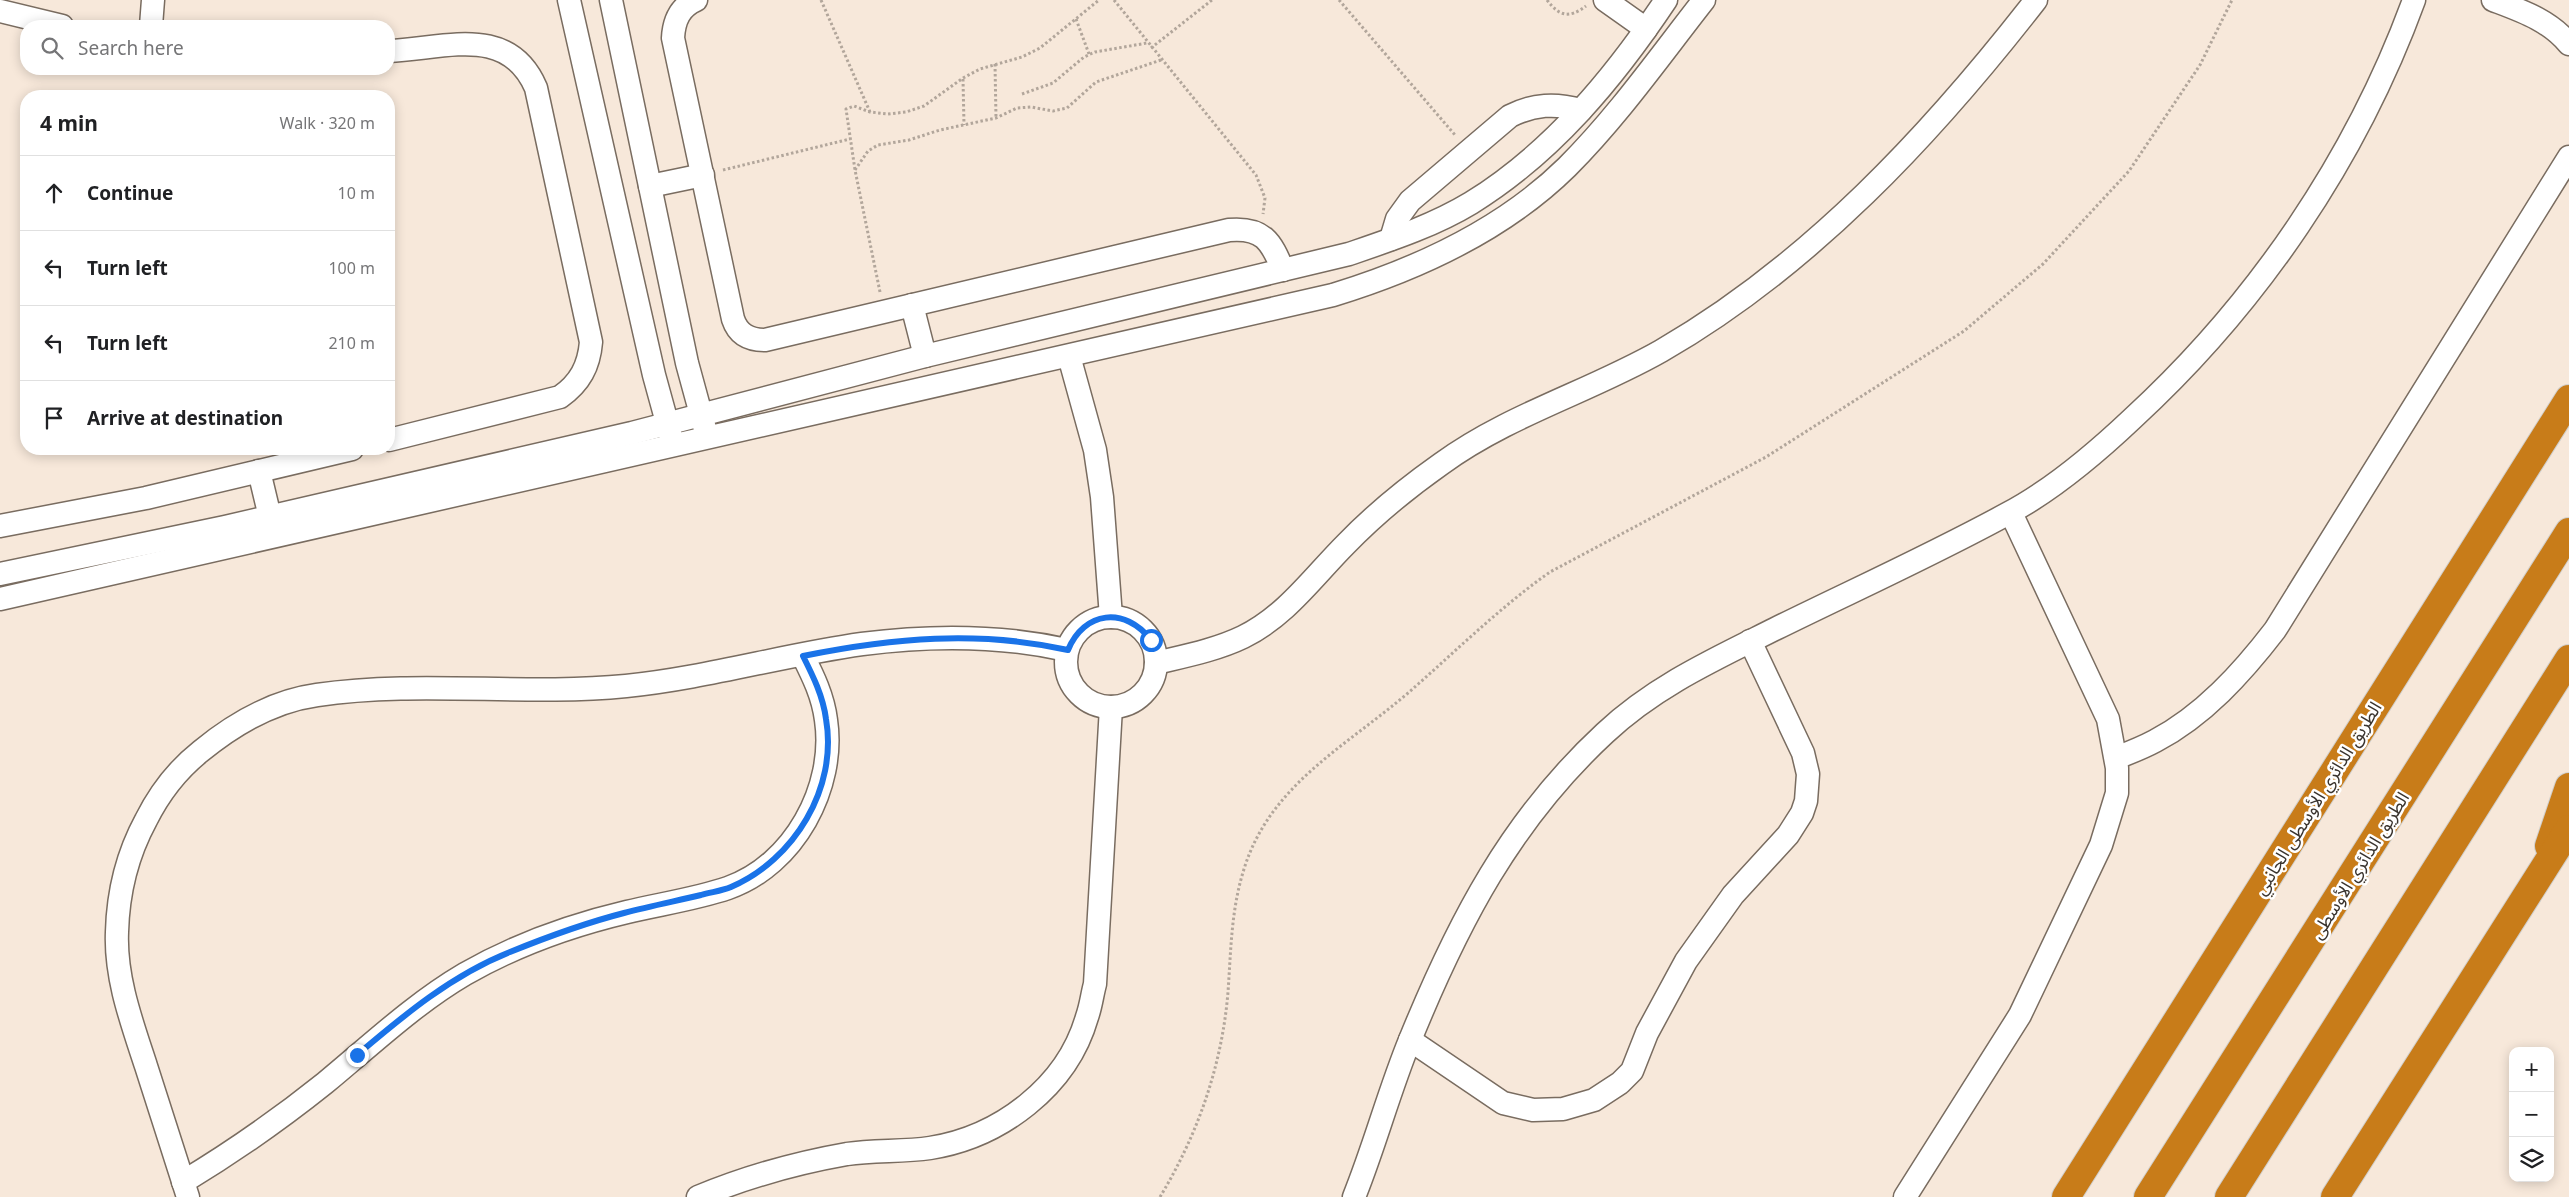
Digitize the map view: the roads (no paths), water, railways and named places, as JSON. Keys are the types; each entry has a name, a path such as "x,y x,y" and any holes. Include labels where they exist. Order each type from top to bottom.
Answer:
{"highway":[{"name":"الطريق الدائري الأوسطى الجانبي","path":"2066,1197 2569,399"},
{"name":"الطريق الدائري الأوسطى","path":"2148,1197 2569,532"},
{"path":"2229,1197 2569,659"},
{"path":"2537,880 2569,787"},
{"path":"2335,1197 2569,829"}],"street":[{"path":"151,20 153,0"},
{"path":"569,0 673,445"},
{"path":"611,0 688,363 708,437"},
{"path":"696,0 682,9 676,17 673,38 733,319 741,333 756,340 765,340 1229,230 1253,232 1273,245 1283,270"},
{"path":"0,574 270,517 701,415 925,356 1348,254 1391,239 1470,204 1535,156 1581,110 1646,30 1666,0"},
{"path":"0,600 1333,295 1405,270 1473,236 1536,194 1566,168 1594,138 1704,0"},
{"path":"1156,663 1212,649 1243,637 1271,620 1297,599 1345,545 1376,515 1444,461 1509,422 1613,376 1658,353 1744,299 1796,256 1894,165 1972,80 2036,0"},
{"path":"1354,1197 1410,1040 1468,910 1517,832 1545,796 1587,750 1635,706 1688,672 2010,513 2069,473 2153,400 2198,353 2255,285 2314,202 2341,159 2384,76 2414,0"},
{"path":"2493,0 2537,17 2550,26 2569,44"},
{"path":"1597,2 1611,6 1646,30"},
{"path":"0,11 37,20"},
{"path":"395,50 472,43 486,44 512,56 530,75 536,88 591,342 590,355 580,379 560,397 547,402 395,439"},
{"path":"1391,239 1397,219 1410,201 1510,116 1523,110 1552,104 1581,110"},
{"path":"2116,758 2155,741 2207,704 2254,657 2275,630 2569,158"},
{"path":"650,186 703,175"},
{"path":"912,305 925,356"},
{"path":"1069,356 1083,402 1102,497 1111,617"},
{"path":"830,380 836,408"},
{"path":"0,526 104,507 327,455"},
{"path":"259,471 270,517"},
{"path":"1905,1197 2020,1015 2101,845 2117,793 2116,758 2108,719 2100,696 2010,513"},
{"path":"1111,617 1129,621 1143,630 1151,640 1156,663 1150,685 1143,694 1134,702 1111,707 1099,706 1079,694 1067,673 1068,650 1079,630 1089,623 1111,617"},
{"path":"803,656 818,686 827,720 826,763 821,788 807,820 786,848 760,871 730,888 623,913 551,936 508,952 467,973 421,1002 291,1109 221,1159 186,1189 133,1028 121,982 116,935 121,887 134,842 156,799 187,762 224,732 266,709 312,695 409,687 558,690 609,688 711,675 803,656 869,644 958,637 1008,639 1068,650"},
{"path":"1410,1040 1503,1103 1533,1110 1563,1109 1594,1100 1620,1083 1632,1071 1647,1033 1686,961 1733,895 1788,835 1802,813 1806,801 1808,774 1803,753 1750,642"},
{"path":"698,1197 762,1174 805,1162 849,1154 929,1148 964,1140 997,1126 1027,1106 1052,1081 1072,1052 1087,1019 1095,984 1111,707"}]}
